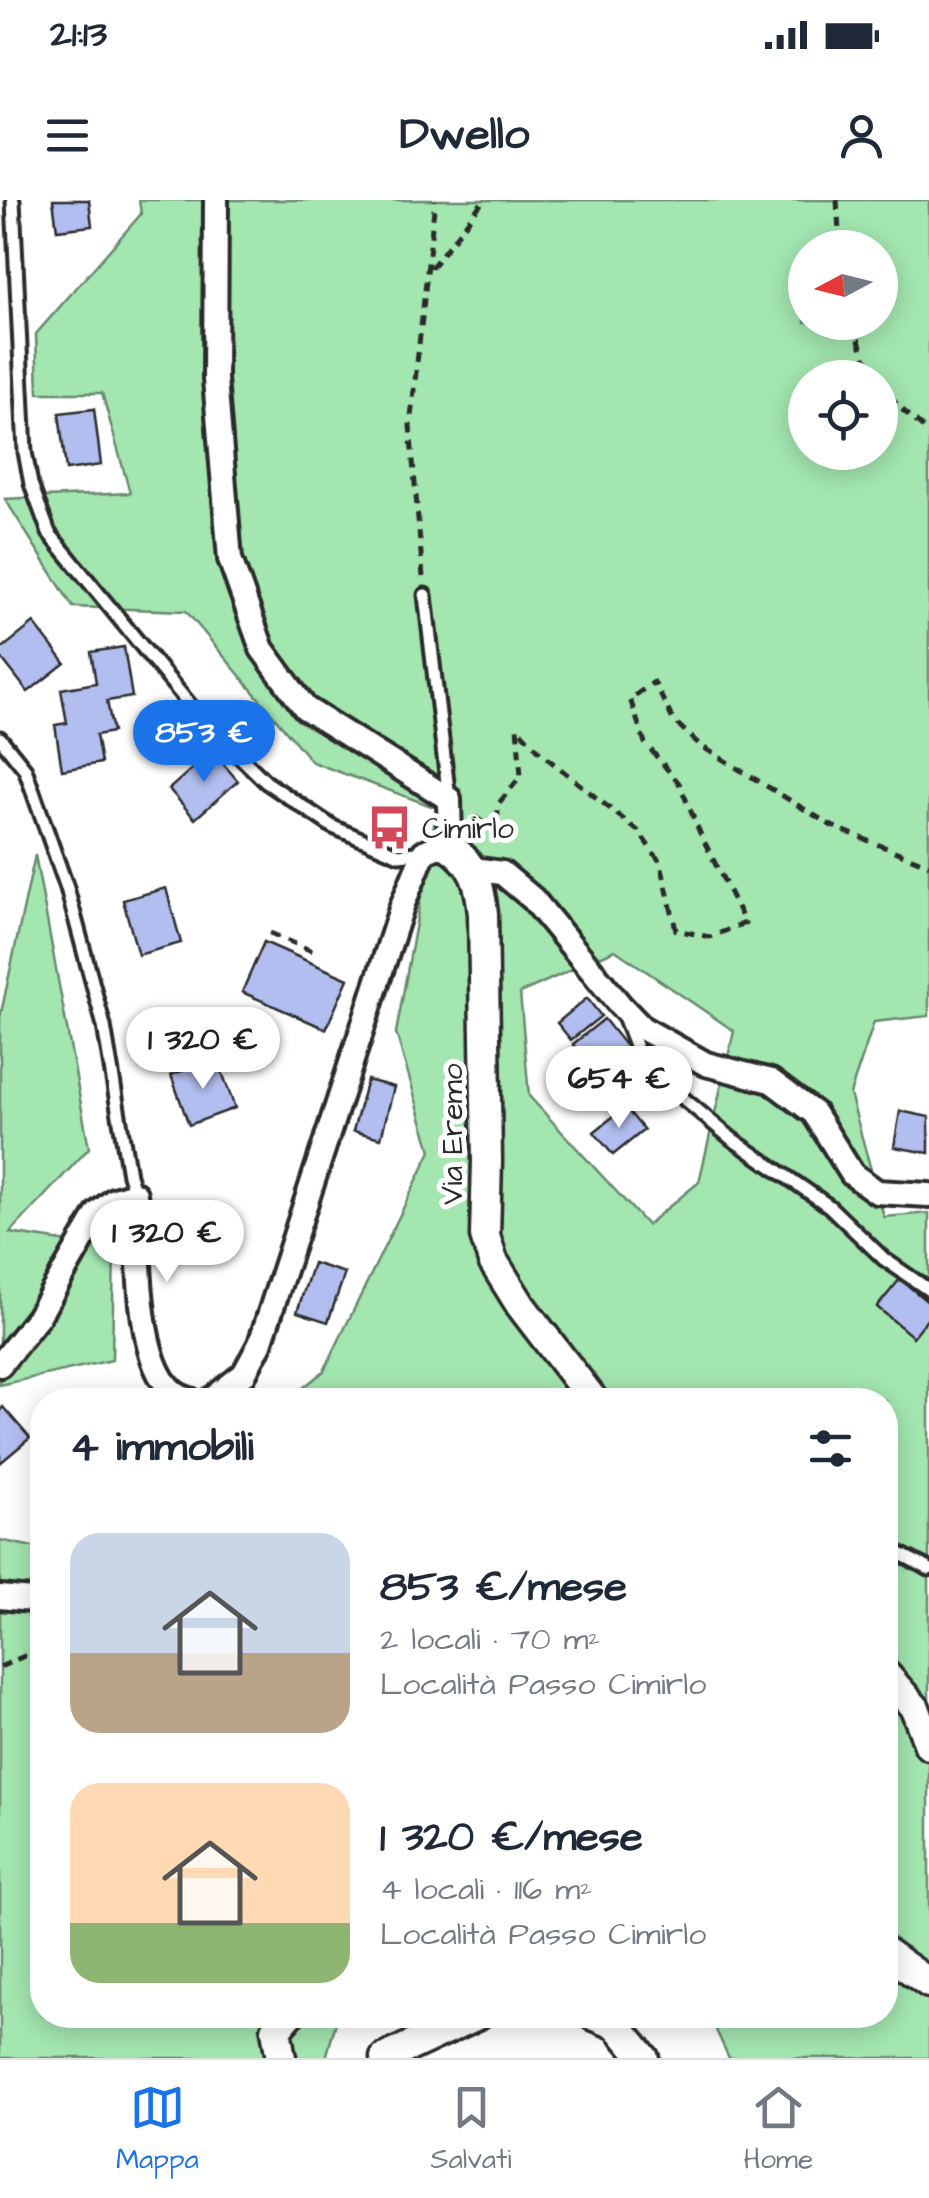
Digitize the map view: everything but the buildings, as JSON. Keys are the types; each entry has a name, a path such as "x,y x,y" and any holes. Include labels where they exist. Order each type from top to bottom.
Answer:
{"street":[{"path":"216,200 215,379 230,559 262,650 305,708 449,799 437,849 402,906 260,1344 244,1374 226,1388"},
{"path":"437,849 473,869 502,873 533,899 642,1028 706,1064 771,1081 814,1113 852,1174 876,1192 929,1195"},
{"name":"Via Eremo","path":"473,869 480,882 483,914 485,1236 492,1261 521,1306 584,1388"},
{"path":"0,1365 38,1317 98,1213 114,1200 135,1194 141,1297 151,1355 168,1388"},
{"path":"0,1597 30,1600"},
{"path":"898,1689 915,1708 929,1746"},
{"path":"898,1961 929,1983"},
{"path":"278,2028 281,2058"},
{"path":"385,2058 449,2028"},
{"path":"620,2028 644,2058"}],"lane":[{"path":"13,200 18,369 25,452 30,484 50,533 203,720 266,782 333,826 399,855 437,849"},
{"path":"425,595 449,799"},
{"path":"0,738 25,769 67,888 104,1026 135,1194"},
{"path":"620,1006 638,1053 678,1094 732,1139 828,1206 884,1259 929,1290"},
{"path":"898,1553 929,1569"}],"path":[{"path":"425,595 410,426 435,200"},
{"path":"429,270 484,200"},
{"path":"837,200 839,230"},
{"path":"898,406 929,432"},
{"path":"449,799 496,831 499,803 521,776 516,727 543,755 638,831 661,863 676,930 710,937 746,923 679,783 645,742 630,699 654,682 674,720 701,746 832,826 929,865"},
{"path":"270,933 310,950 306,960"},
{"path":"0,1667 30,1653"}],"green space":[{"path":"139,200 929,200 929,1016 874,1022 850,1094 884,1217 929,1213 929,2058 729,2058 715,2028 898,2028 898,1388 303,1388 324,1371 431,1151 396,1033 437,808 312,762 186,611 73,607 5,499 130,493 102,393 38,393 36,334 141,214","holes":["615,950 734,1031 699,1182 647,1225 529,1096 520,993"]},
{"path":"35,855 89,1148 10,1233 114,1249 112,1360 0,1385 0,1018"},
{"path":"0,1540 30,1546 30,2028 334,2028 326,2058 0,2058"}],"place":[{"name":"Cimirlo","path":"389,828"}]}
